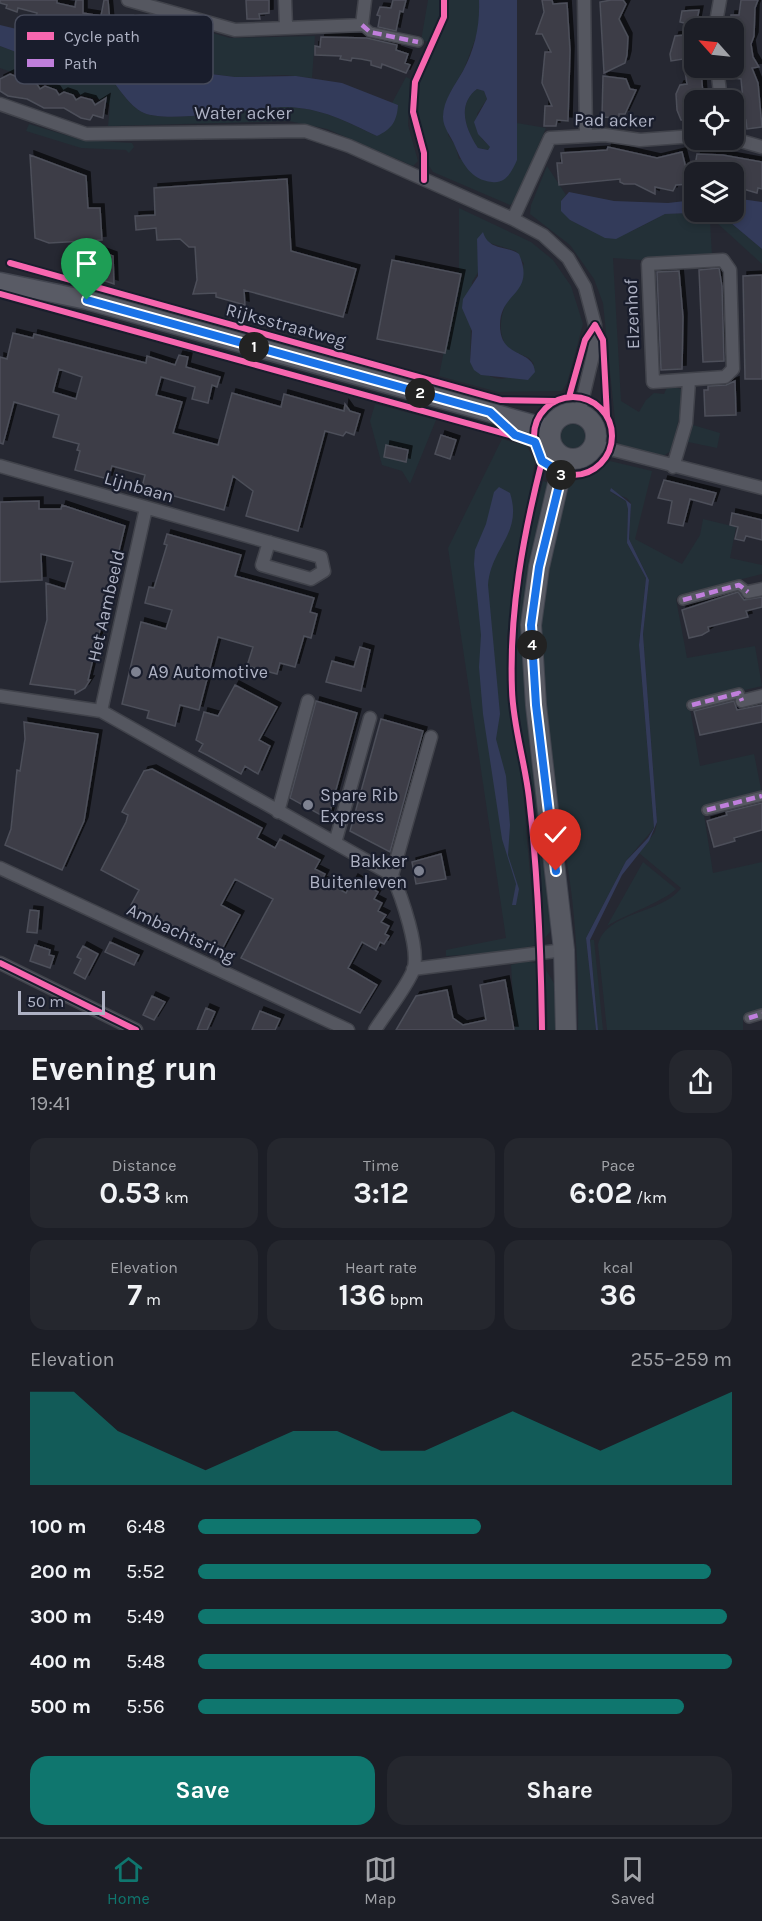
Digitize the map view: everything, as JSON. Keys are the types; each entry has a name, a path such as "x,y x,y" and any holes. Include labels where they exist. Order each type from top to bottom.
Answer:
{"main road":[{"name":"Rijksstraatweg","path":"0,271 74,297 550,429"},
{"name":"Rijksstraatweg","path":"0,282 74,297"},
{"path":"572,413 579,414 588,418 594,426 596,436 594,445 584,457 564,458 552,446 550,429 559,418 572,413"},
{"path":"564,458 539,567 531,625 536,705 564,950 566,1030"}],"street":[{"path":"128,0 170,6 194,15"},
{"path":"285,0 286,27"},
{"path":"362,25 365,0"},
{"path":"584,0 586,135"},
{"path":"716,18 720,0"},
{"path":"213,22 235,30 362,25 370,32 418,42"},
{"name":"Water acker","path":"0,104 86,134 305,131 349,146 513,219 543,235 568,258 585,287 595,325 594,351 579,414"},
{"name":"Pad acker","path":"513,219 550,138 586,135 640,140 684,137"},
{"path":"744,142 762,147"},
{"name":"Elzenhof","path":"723,260 730,270 734,369 725,377 689,381 653,382 648,264 723,260"},
{"path":"673,467 686,423 689,381"},
{"path":"594,445 762,488"},
{"name":"Lijnbaan","path":"0,466 146,508 269,542 321,557 324,571 312,579 262,565 269,542"},
{"name":"Het Aambeeld","path":"100,711 146,508"},
{"path":"683,600 740,585 748,592 762,589"},
{"path":"692,705 739,693 742,701 762,696"},
{"path":"0,696 100,711 392,875 401,895 414,953 413,969 375,1030"},
{"path":"278,812 308,701"},
{"path":"335,843 370,718"},
{"path":"392,875 431,737"},
{"path":"707,810 762,796"},
{"name":"Ambachtsring","path":"0,868 348,1030"},
{"path":"413,969 564,950"},
{"path":"0,963 136,1030"},
{"path":"749,1018 762,1014"}],"shaded area":[{"path":"428,0 442,0 441,16 432,42 421,41"},
{"path":"449,0 479,0 480,24 476,37 464,69 450,93 448,135 455,145 459,159 517,160 517,123 546,128 514,202 510,205 433,172 429,166 417,105 417,94 427,62 445,24"},
{"path":"213,33 230,38 315,36 312,78 285,75 235,77 213,74"},
{"path":"0,46 15,52 15,73 0,68"},
{"path":"406,77 410,79 408,125 418,161 413,166 327,129 289,121 108,126 110,105 96,98 66,92 44,84 115,84 138,110 156,116 192,116 272,108 299,108 333,116 377,136 398,105 392,103"},
{"path":"477,89 484,91 487,99 477,114 482,139 491,147 488,150 478,148 465,118 467,102"},
{"path":"29,124 82,140 132,143 134,147 129,153 126,150 81,148 26,131"},
{"path":"547,166 566,195 561,201 570,220 605,237 632,231 665,214 684,213 684,222 710,222 712,256 642,260 613,258 621,401 639,412 646,400 654,393 664,394 668,385 681,389 682,406 671,451 663,456 619,445 603,303 594,279 570,245 530,214 531,205"},
{"path":"459,208 531,242 553,260 571,286 583,324 567,383 562,391 498,392 439,376 459,274","holes":["477,239 516,251 524,264 505,306 501,328 508,349 529,358 534,364 515,375 501,379 488,375 470,362 472,282 479,271"]},
{"path":"716,222 730,222 762,249 762,264"},
{"path":"375,404 436,420 410,484 402,471 382,465 370,421"},
{"path":"573,424 581,428 585,436 581,444 573,448 565,444 561,436 565,428"},
{"path":"693,425 720,433 717,448 688,442"},
{"path":"502,439 527,446 535,462 532,477 535,479 517,557 507,637 511,710 523,791 536,945 504,952 446,956 446,950 506,938 448,548"},
{"path":"610,461 652,471 635,539 682,564 700,535 703,519 736,527 730,558 762,565 762,574 679,595 676,599 687,658 755,646 762,686 689,703 700,766 754,754 762,794 703,808 713,873 762,862 762,1012 743,1017 743,1030 607,1030 598,945 603,934 623,919 673,897 681,888 639,853 655,832 657,822 643,634 649,580 629,539 631,503 627,498 610,492 626,501 628,509 627,543 646,578 639,645 654,828 626,861 586,938 596,1030 578,1030 573,904 542,714 539,642 547,572 570,482 594,475"},
{"path":"543,481 549,483 529,585 551,903 550,932 543,940 532,801 517,700 516,630 523,560"},
{"path":"643,862 676,889 607,926"},
{"path":"590,940 594,940 603,1030 598,1030"},
{"path":"526,961 539,964 540,1030 515,1030 511,965"},
{"path":"545,968 555,985 555,1030 548,1030"}],"water":[{"path":"479,0 517,0 517,160 508,176 497,182 485,181 468,170 443,121 447,99 474,45","holes":["477,89 484,91 487,99 474,122 478,134 490,147 488,150 478,148 465,118 467,102 471,95"]},
{"path":"0,25 15,29 15,52 0,46"},
{"path":"213,74 235,77 296,76 342,83 398,105 393,124 377,136 333,116 299,108 272,108 192,116 156,116 138,110 114,84 213,84"},
{"path":"569,192 614,201 668,203 684,201 684,213 665,214 616,239 605,238 570,220 561,211 561,201"},
{"path":"744,199 762,202 762,249 730,222 744,222"},
{"path":"483,232 493,245 519,254 523,267 520,286 505,305 500,325 501,336 505,344 529,359 533,365 535,372 528,380 481,375 474,370 470,362 472,331 462,308 463,299 478,276 477,239"},
{"path":"499,487 510,493 513,507 512,519 510,530 490,572 488,585 500,714 496,739 506,776 510,825 508,855 519,889 516,905 512,905 516,884 502,839 483,714 479,667 481,635 474,564 475,550 486,524 494,492"},
{"path":"611,488 631,504 629,539 649,580 643,634 657,822 649,841 622,875 590,940 598,1030 596,1030 586,938 626,861 648,838 654,828 639,645 646,578 627,543 628,509 626,501 610,491"}],"building":[{"path":"0,0 57,0 57,3 75,7 76,0 83,0 83,13 95,15 36,15 37,13 18,8 17,12 0,3"},
{"path":"104,0 108,0 109,15 101,15"},
{"path":"246,0 269,0 269,13 259,14 260,19 247,19"},
{"path":"393,0 406,0 403,12 400,11 396,31 378,27 380,16 377,15 380,7 391,8"},
{"path":"542,0 552,0 553,4 567,3 570,50 568,121 557,120 556,126 544,126 545,106 552,106 542,83 545,52 551,52 542,34 536,34 544,12"},
{"path":"623,0 626,4 619,19 628,37 627,55 625,63 604,73 600,2"},
{"path":"741,0 758,0 751,44 753,57 759,67 752,68 758,83 762,127 747,129 746,120 744,120 744,90 742,90 741,79 734,78 744,78 744,18 731,18 731,15 739,15"},
{"path":"699,10 698,18 684,18 684,23 680,22 682,11"},
{"path":"684,35 684,65 683,59 671,61 670,54 675,36"},
{"path":"321,37 367,38 397,45 396,50 408,54 405,63 410,65 406,73 382,64 381,68 371,65 371,61 361,59 352,58 351,61 340,59 341,56 315,55 315,46 320,47"},
{"path":"10,74 15,76 15,84 37,84 40,89 45,86 56,90 59,95 64,92 73,95 76,100 81,97 92,100 95,105 106,98 103,118 93,115 90,120 81,118 64,108 44,108 27,99 8,96 0,91 0,79"},
{"path":"603,76 626,79 630,89 636,90 625,114 619,114 619,118 602,117"},
{"path":"686,78 702,78 703,90 684,90 684,120 681,120 677,110 676,94 680,85 687,84"},
{"path":"608,147 657,158 682,152 684,162 684,184 676,185 673,191 655,187 655,194 635,184 624,184 620,182 620,179 559,185 557,163 562,163 561,153 607,150"},
{"path":"697,154 723,155 762,162 762,189 758,188 757,193 744,189 744,162 696,162"},
{"path":"30,155 86,176 88,208 100,208 102,240 49,243 35,238"},
{"path":"287,179 291,251 356,269 343,317 244,290 245,305 216,297 216,293 193,294 197,280 195,247 189,247 180,239 157,240 156,228 136,230 135,216 155,215 154,188"},
{"path":"99,251 113,256 114,284 99,279"},
{"path":"392,260 461,274 445,353 377,339"},
{"path":"719,268 722,286 724,361 703,362 699,270"},
{"path":"679,271 683,317 682,369 661,370 657,272"},
{"path":"762,275 762,379 745,379 743,276"},
{"path":"13,333 33,338 34,334 146,363 147,356 175,365 179,355 188,357 186,367 220,377 217,387 212,385 208,403 192,399 195,387 161,377 156,395 182,402 173,433 218,445 232,393 281,407 284,394 344,411 345,404 350,411 360,414 354,435 346,432 343,436 325,431 298,531 246,516 253,491 233,476 224,510 142,487 145,475 112,466 108,479 75,470 80,451 77,450 79,444 53,437 59,415 14,402 3,444 0,443 0,357 7,359","holes":["59,369 82,377 76,399 53,392"]},
{"path":"735,381 736,415 705,416 704,390 708,390 708,386 726,385"},
{"path":"441,435 456,440 450,459 435,454"},
{"path":"386,445 408,450 406,462 384,457"},
{"path":"664,480 716,493 712,505 690,499 683,526 668,523 672,501 658,498"},
{"path":"39,501 39,509 61,509 62,505 125,526 88,680 90,680 85,688 75,694 75,690 30,684 47,620 46,583 65,589 73,562 41,554 42,580 0,582 0,502"},
{"path":"732,513 762,520 762,540 746,536 744,541 735,539 738,527 730,525"},
{"path":"167,534 241,555 235,576 314,598 310,612 317,614 311,638 304,636 295,667 280,663 277,674 247,666 253,647 218,637 199,710 180,705 175,726 147,718 149,711 122,704 141,622 166,629 172,610 145,603 149,587 154,588 167,545 164,544"},
{"path":"738,592 744,600 762,597 762,607 746,611 748,617 708,627 709,631 689,638 682,610"},
{"path":"360,647 370,650 361,691 326,682 332,661 354,667"},
{"path":"235,685 277,707 259,740 270,746 258,774 245,766 241,774 199,751 203,744 196,740 204,712 218,716"},
{"path":"316,701 357,713 328,819 290,798"},
{"path":"734,701 737,710 762,705 762,722 700,735 694,711"},
{"path":"381,719 423,731 390,852 350,831"},
{"path":"24,722 98,734 84,821 62,870 5,845 11,829 17,770 20,771 25,739"},
{"path":"152,769 262,828 257,838 275,848 280,839 320,860 315,869 325,874 322,880 346,893 354,878 378,892 374,899 382,903 378,911 386,915 381,922 389,926 385,934 389,936 384,944 380,942 376,950 362,942 348,968 377,985 360,1013 241,958 273,899 235,879 221,905 240,915 221,951 131,905 139,890 101,870 126,822 128,815 122,812 144,771"},
{"path":"762,803 762,830 734,838 735,841 714,847 707,821 727,815 726,812"},
{"path":"441,854 446,879 416,884 412,862"},
{"path":"30,910 39,911 37,933 27,932"},
{"path":"110,942 139,955 134,965 105,952"},
{"path":"35,945 50,950 49,955 54,956 50,968 30,961"},
{"path":"83,946 98,954 85,979 74,973 81,959 77,957"},
{"path":"505,980 514,1030 396,1030 416,996 447,990 453,1018 463,1025 486,1020 480,985"},
{"path":"152,996 165,1002 154,1020 143,1015"},
{"path":"206,1008 215,1012 207,1030 197,1030"},
{"path":"260,1011 280,1019 275,1030 252,1030"}],"marked path":[{"path":"362,25 370,32 418,42"},
{"path":"683,600 739,585 748,592"},
{"path":"692,705 739,693 742,701"},
{"path":"707,810 762,796"},
{"path":"749,1018 762,1014"}],"cycle path":[{"path":"424,180 424,153 413,112 415,82 444,17 444,0"},
{"path":"10,263 501,400 556,401"},
{"path":"0,294 535,442"},
{"path":"595,325 603,340 607,416"},
{"path":"569,397 585,340 595,325"},
{"path":"573,397 588,400 605,414 612,436 609,451 595,468 573,475 558,472 541,458 534,436 537,421 551,404 573,397"},
{"path":"542,461 529,517 515,603 512,690 527,784 535,856 542,1030"},
{"path":"0,963 136,1030"}],"place":[{"name":"A9 Automotive","path":"136,672"},
{"name":"Spare Rib Express","path":"308,805"},
{"name":"Bakker Buitenleven","path":"419,871"}],"route":[{"path":"87,300 490,412 515,435 535,442 542,461 562,473 539,567 531,625 536,705 556,871"}]}
